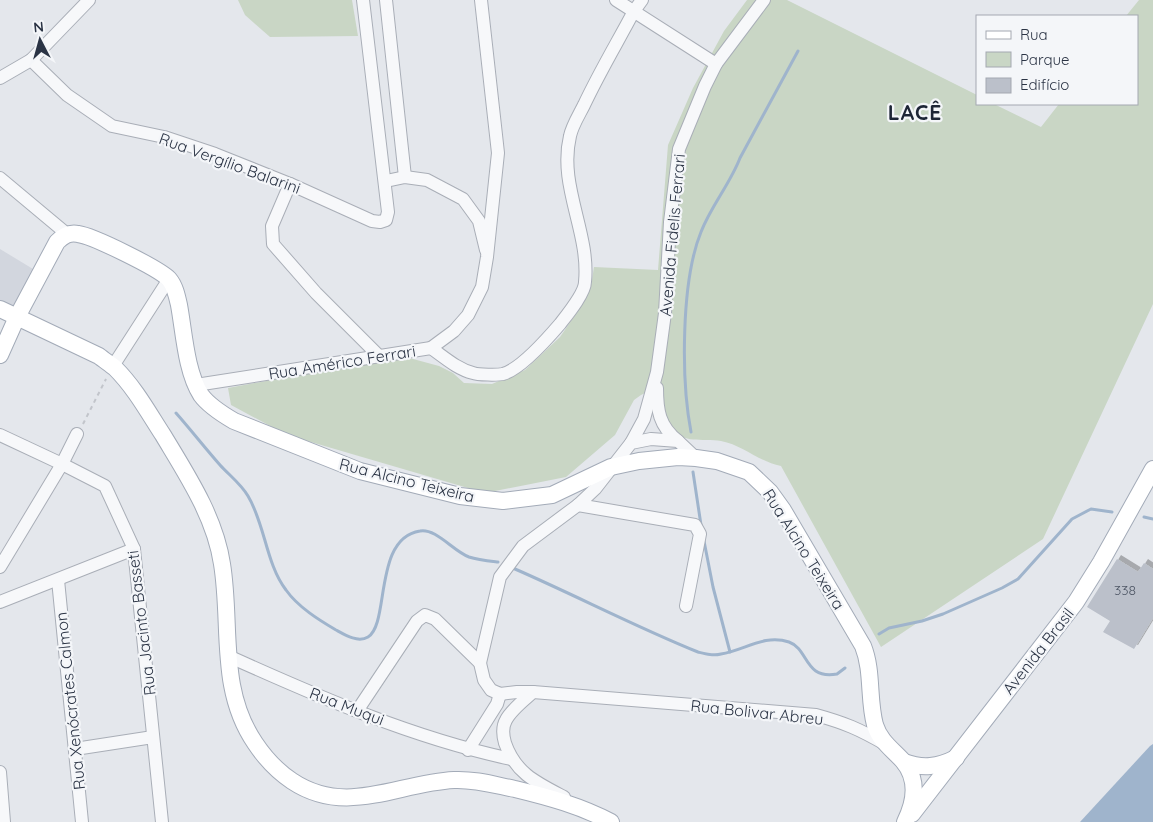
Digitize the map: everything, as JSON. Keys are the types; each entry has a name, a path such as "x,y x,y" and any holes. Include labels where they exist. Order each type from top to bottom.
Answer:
{"main road":[{"path":"0,355 17,317 57,242 67,234 77,234 99,242 151,266 168,279"},
{"name":"Rua Alcino Teixeira","path":"168,279 176,293 179,305 190,368 201,395 209,404 234,421 360,471 460,496 502,501 552,495 611,468 653,458 696,458 717,461 749,472 770,492 783,510 863,646 869,664 875,724 887,746"},
{"path":"0,309 99,356 114,366 146,407 208,514 215,534 222,565 228,656 237,706 250,736 270,762 291,780 311,792 325,797 356,797 438,782 468,780 537,795 568,804 606,819"},
{"name":"Avenida Brasil","path":"906,822 1076,602 1101,562 1153,469"},
{"name":"Rua Bolivar Abreu","path":"887,746 904,762 914,787 912,806 906,822"},
{"path":"904,762 925,767 941,764 956,758"}],"street":[{"path":"0,78 31,60 88,0"},
{"path":"363,0 386,181 405,177 427,180 463,199 479,221 487,257"},
{"path":"386,0 405,177"},
{"path":"431,348 454,332 468,315 482,287 487,257 498,153 481,0"},
{"path":"616,0 716,64"},
{"name":"Rua Américo Ferrari","path":"196,385 431,348 473,374 504,374 523,362 543,344 568,314 586,284 585,264 568,179 566,160 570,134 634,11 642,0"},
{"name":"Avenida Fidelis Ferrari","path":"480,663 500,577 523,546 578,505 595,489 631,443 644,419 657,372 666,313 670,222 679,149 716,64 764,0"},
{"name":"Rua Vergílio Balarini","path":"31,60 67,95 112,126 164,137 215,154 290,184 372,221 380,222 386,220 388,212 386,181"},
{"path":"0,178 67,234"},
{"path":"290,184 272,226 273,244 316,293 379,356"},
{"path":"114,366 168,279"},
{"name":"Avenida Fidelis Ferrari","path":"657,372 659,415 667,432 696,458"},
{"path":"0,567 62,464 77,434"},
{"name":"Rua Jacinto Basseti","path":"0,435 105,486 134,549 162,822"},
{"path":"631,443 651,439 678,441"},
{"path":"578,505 695,525 700,534 686,606"},
{"path":"0,602 134,549"},
{"name":"Rua Xenócrates Calmon","path":"58,580 82,822"},
{"path":"357,711 417,621 425,615 435,619 480,663 484,680 498,699 506,720"},
{"name":"Rua Muqui","path":"228,656 357,711 468,750 511,759"},
{"name":"Rua Bolivar Abreu","path":"498,699 517,692 533,692 816,715 844,722 858,728 887,746"},
{"path":"533,692 506,720 503,731 504,741 511,759 538,784 606,819"},
{"path":"468,750 498,699"},
{"path":"75,749 153,737"},
{"path":"0,772 4,822"}],"path":[{"path":"77,434 114,366"}],"shaded area":[{"path":"0,249 33,269 13,308 0,302"}],"green space":[{"path":"238,0 352,0 358,36 270,37 245,15"},
{"path":"747,0 787,0 976,94 976,105 996,105 1041,127 1058,105 1138,105 1138,15 1127,15 1139,0 1153,0 1153,304 1043,539 881,647 781,466 765,461 729,443 716,440 694,440 684,437 672,427 649,391 634,400 615,435 566,477 485,493 287,435 231,405 228,388 402,356 439,366 453,373 464,383 492,384 525,370 560,337 582,305 591,286 594,267 658,270 668,145 693,88 724,31"}],"water":[{"path":"1153,744 1153,822 1080,822 1150,746"}],"building":[{"path":"1117,559 1138,572 1144,563 1153,569 1153,618 1134,649 1103,632 1110,621 1087,607"}],"waterway":[{"path":"691,432 684,359 686,303 694,253 710,213 798,51"},
{"path":"176,413 248,496 254,507 274,568 286,590 309,613 347,636 364,639 375,629 389,564 395,549 405,537 420,531 426,531 438,536 469,557 498,562"},
{"path":"693,472 701,525"},
{"path":"879,634 889,628 922,621 943,614 1002,588 1018,579 1072,519 1091,509 1112,512"},
{"path":"1144,517 1153,519"},
{"path":"704,541 713,587 730,652"},
{"path":"515,569 698,652 718,655 763,641 780,640 795,646 818,673 826,675 837,674 845,668"}],"district":[{"name":"LACÊ","path":"915,113"}]}
